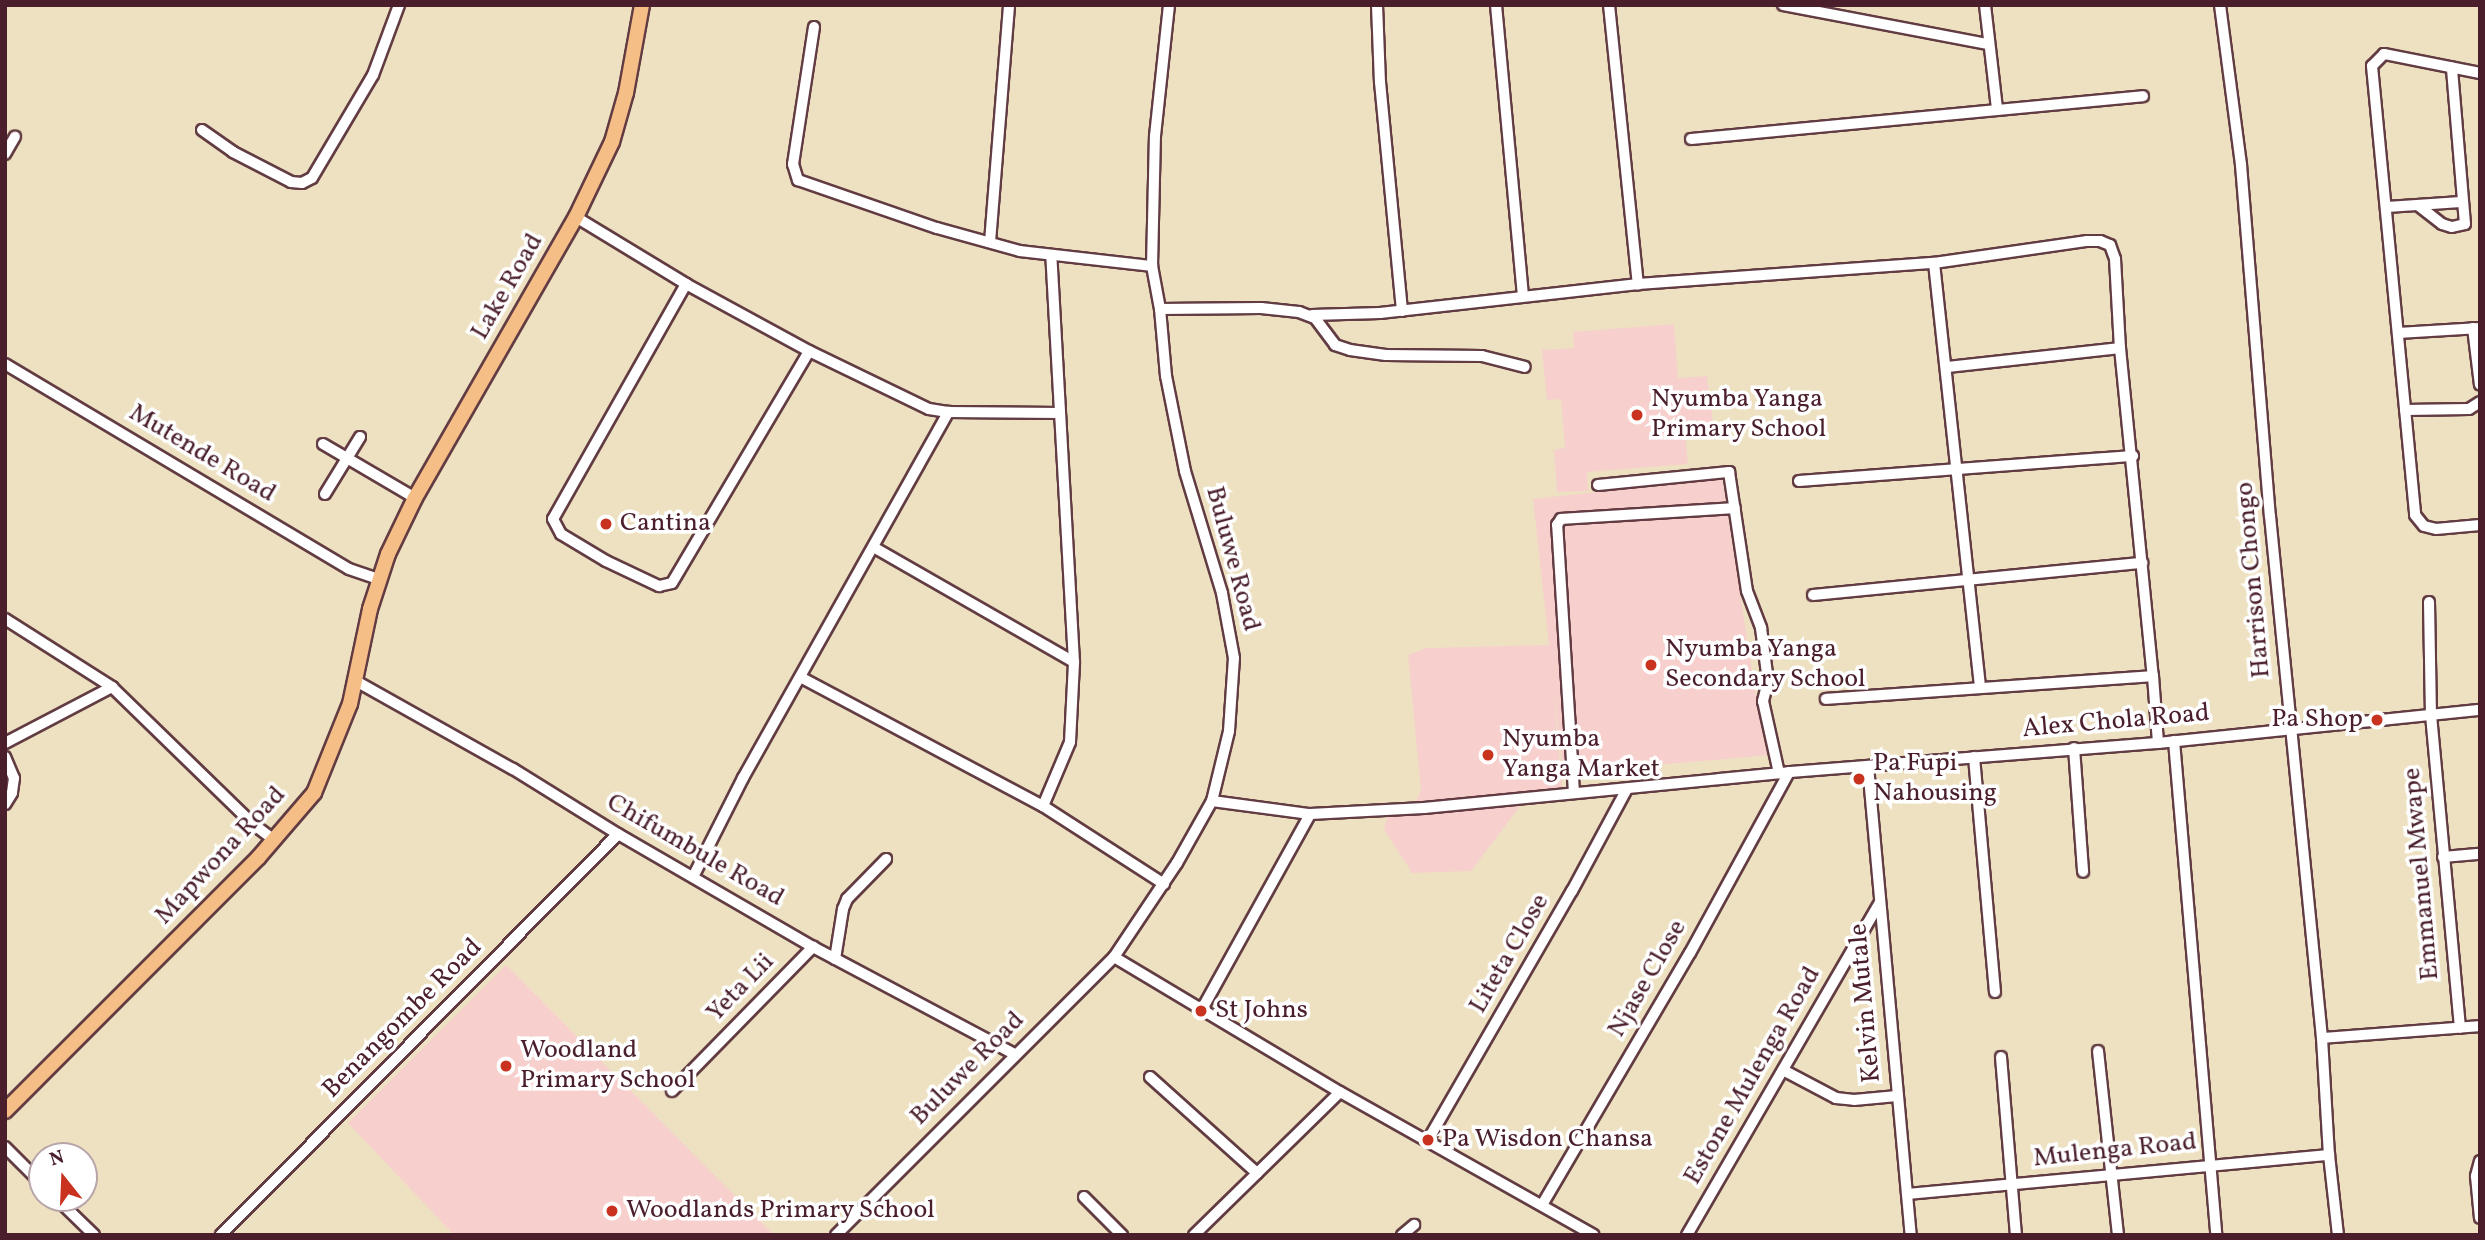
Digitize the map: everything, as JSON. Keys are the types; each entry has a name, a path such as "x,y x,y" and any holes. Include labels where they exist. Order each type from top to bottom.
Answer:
{"main road":[{"name":"Lake Road","path":"378,579 415,498 576,217 619,123 642,5"},
{"name":"Mapwona Road","path":"5,1111 274,840 314,793 356,681 378,579"}],"street":[{"path":"202,130 233,152 291,182 302,183 312,178 373,75 399,5"},
{"path":"990,242 1009,5"},
{"name":"Buluwe Road","path":"836,1235 1014,1054 1114,957 1164,884 1212,801 1229,731 1234,658 1222,593 1185,471 1166,376 1160,309 1152,266 1155,136 1169,5"},
{"path":"1377,5 1380,82 1402,311"},
{"path":"1496,5 1523,296"},
{"path":"1609,5 1638,284"},
{"path":"1783,5 1988,44"},
{"path":"1985,5 1997,109"},
{"name":"Harrison Chongo","path":"2220,5 2241,164 2338,1235"},
{"path":"814,27 793,164 798,180 937,228 990,242 1051,256 1152,266"},
{"path":"2480,74 2384,54 2372,66 2415,515 2424,526 2436,529 2480,525"},
{"path":"2419,206 2442,224 2466,224 2461,202 2452,68"},
{"path":"1691,139 2143,96"},
{"path":"5,154 15,137"},
{"path":"2387,207 2461,202"},
{"path":"576,217 686,284 809,351 929,409 948,412 1060,413"},
{"path":"1160,309 1261,308 1312,315 1402,311 1638,284 1934,263 2100,240 2110,245 2115,259 2120,348 2133,456 2158,743"},
{"path":"1042,806 1070,742 1074,662 1051,256"},
{"path":"1934,263 1948,368 1980,687"},
{"path":"686,284 553,519 561,534 606,561 659,586 673,583 809,351"},
{"path":"1312,315 1330,341 1350,350 1385,355 1482,356 1525,367"},
{"path":"2398,333 2477,328 2480,385"},
{"path":"1948,368 2120,348"},
{"name":"Mutende Road","path":"5,364 349,569 378,579"},
{"path":"2405,410 2469,409 2480,402"},
{"path":"694,875 743,778 875,548 948,412"},
{"path":"325,494 360,437"},
{"path":"323,444 415,498"},
{"path":"1799,481 2133,456"},
{"path":"1598,485 1729,472 1747,591 1761,628 1768,681 1763,701 1784,773"},
{"path":"1574,793 1557,525 1561,519 1734,508"},
{"path":"875,548 1074,662"},
{"path":"1813,595 2142,562"},
{"name":"Emmanuel Mwape","path":"2430,603 2431,715 2460,1028"},
{"path":"5,619 112,687 253,824 274,840"},
{"path":"1826,699 2153,676"},
{"path":"802,678 1042,806 1164,884"},
{"name":"Chifumbule Road","path":"356,681 513,769 618,834 694,875 813,947 1014,1054"},
{"path":"5,743 112,687"},
{"name":"Alex Chola Road","path":"1212,801 1310,814 1424,808 1784,773 2158,743 2480,710"},
{"path":"2174,741 2216,1235"},
{"path":"2074,748 2082,872"},
{"path":"5,757 14,778 12,793 5,804"},
{"path":"1974,757 1995,992"},
{"name":"Kelvin Mutale","path":"1868,766 1910,1235"},
{"name":"Njase Close","path":"1542,1205 1690,953 1784,773"},
{"name":"Liteta Close","path":"1428,1140 1572,891 1627,789"},
{"path":"1201,1011 1310,814"},
{"name":"Benangombe Road","path":"221,1235 618,834"},
{"path":"2443,857 2480,854"},
{"path":"835,959 842,909 847,899 886,859"},
{"name":"Estone Mulenga Road","path":"1687,1235 1879,903"},
{"name":"Yeta Lii","path":"673,1091 813,947"},
{"path":"1114,957 1340,1092 1594,1235"},
{"path":"2322,1038 2480,1026"},
{"path":"2098,1051 2118,1235"},
{"path":"2001,1057 2016,1235"},
{"path":"1783,1070 1836,1098 1897,1096"},
{"path":"1150,1077 1257,1173"},
{"path":"1194,1235 1340,1092"},
{"path":"5,1147 28,1170"},
{"name":"Mulenga Road","path":"1907,1194 2329,1155"},
{"path":"2480,1161 2476,1176 2480,1218"},
{"path":"1084,1197 1122,1235"},
{"path":"70,1212 94,1235"},
{"path":"1402,1235 1414,1225"}],"shaded area":[{"name":"Nyumba Yanga Primary School","path":"1674,324 1678,378 1707,376 1714,430 1685,433 1688,464 1587,472 1588,491 1557,492 1554,450 1565,448 1561,399 1547,400 1542,350 1574,348 1573,332"},
{"name":"Nyumba Yanga Secondary School","path":"1722,478 1759,715 1766,747 1771,755 1563,773 1553,687 1562,788 1520,806 1471,871 1412,873 1384,829 1390,805 1416,802 1421,790 1408,655 1427,648 1549,645 1533,499"},
{"name":"Woodland Primary School","path":"506,965 774,1235 454,1235 348,1123"}],"place":[{"name":"Nyumba Yanga Primary School","path":"1637,415"},
{"name":"Cantina","path":"606,524"},
{"name":"Nyumba Yanga Secondary School","path":"1651,665"},
{"name":"Pa Shop","path":"2377,720"},
{"name":"Nyumba Yanga Market","path":"1488,755"},
{"name":"Pa Fupi Nahousing","path":"1859,779"},
{"name":"St Johns","path":"1201,1011"},
{"name":"Woodland Primary School","path":"506,1066"},
{"name":"Pa Wisdon Chansa","path":"1428,1140"},
{"name":"Woodlands Primary School","path":"612,1211"}]}
